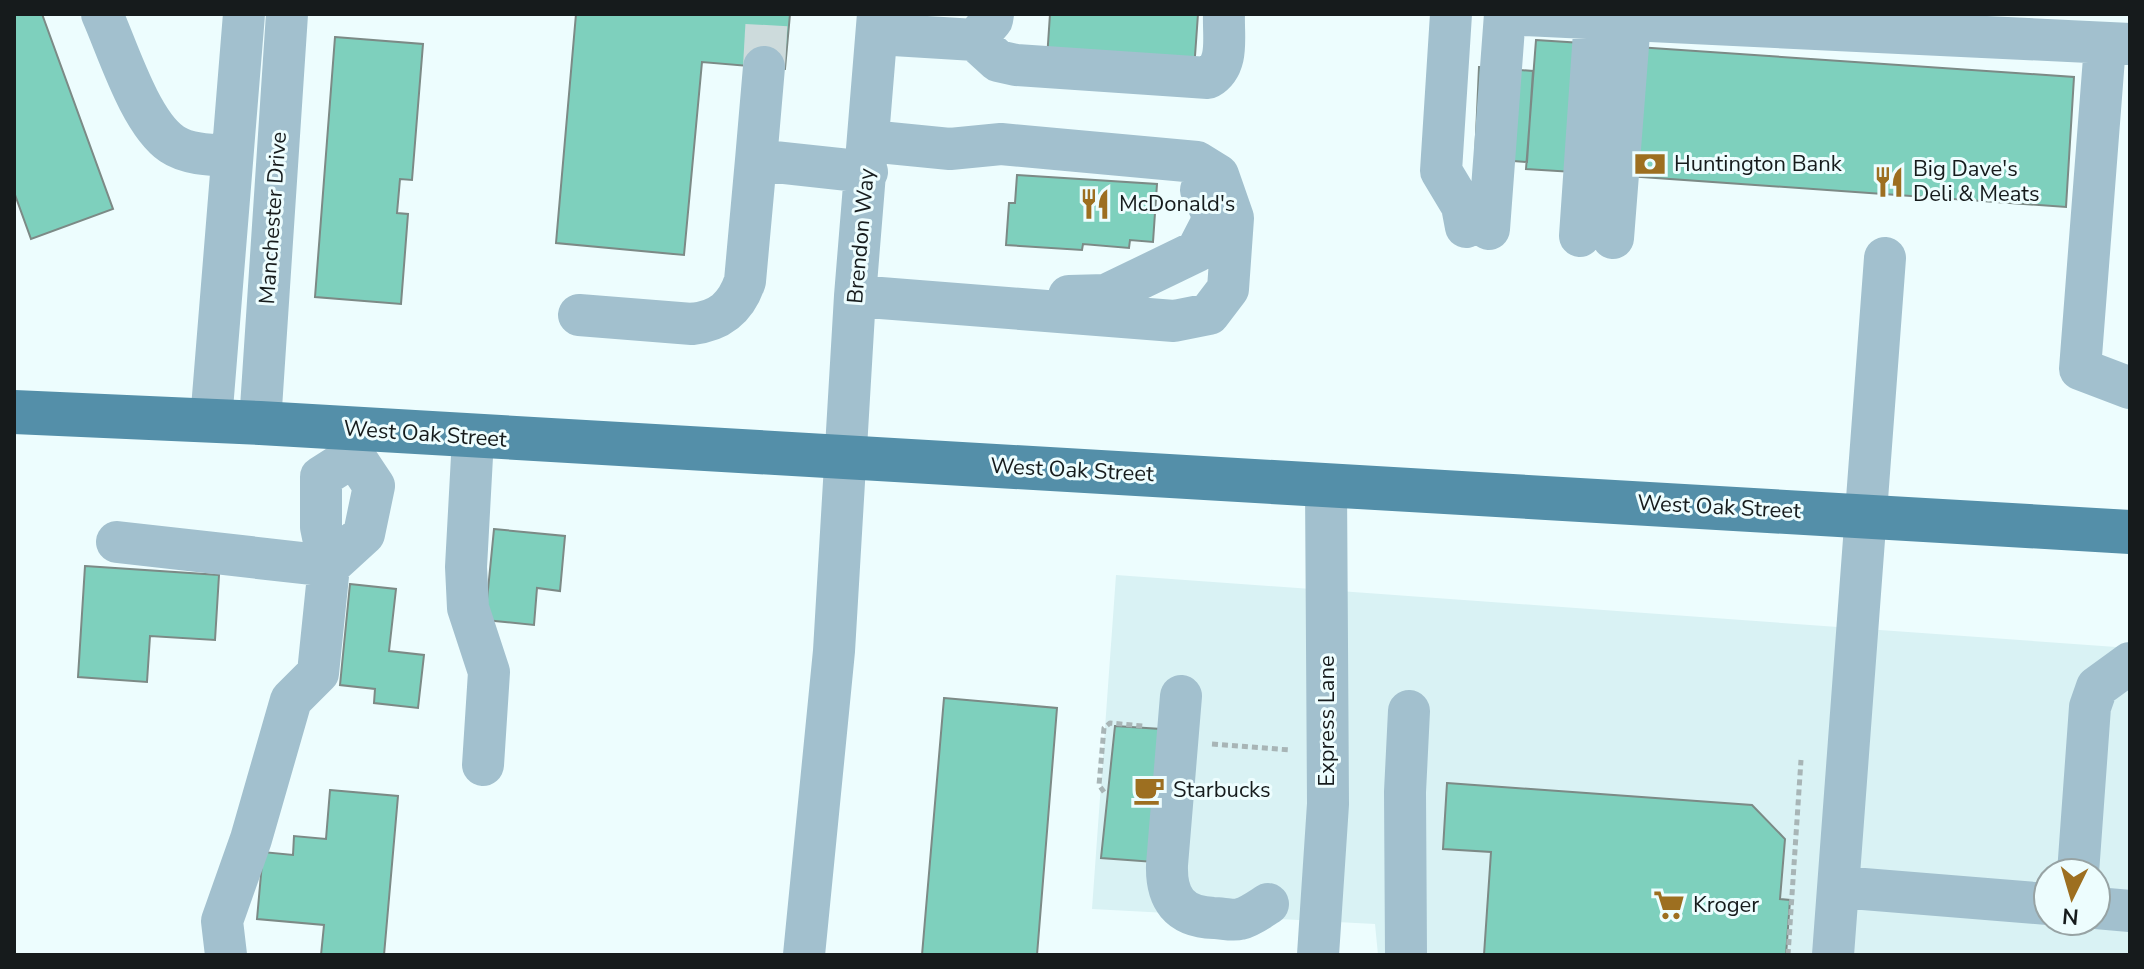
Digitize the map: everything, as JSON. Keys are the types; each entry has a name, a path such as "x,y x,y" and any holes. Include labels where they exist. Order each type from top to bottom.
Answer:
{"main road":[{"name":"West Oak Street","path":"14,412 260,423 354,442 473,438 2130,532"}],"street":[{"path":"102,14 157,128 172,144 198,153 232,156"},
{"name":"Manchester Drive","path":"211,421 244,14"},
{"name":"Manchester Drive","path":"260,423 287,14"},
{"path":"878,24 984,27 998,61 1016,65 1208,78 1218,72 1223,61 1224,14"},
{"path":"1451,14 1441,171 1462,206 1488,229 1512,14 2118,45 2080,369 2130,388"},
{"path":"1596,237 1612,19"},
{"name":"Brendon Way","path":"804,955 833,659 855,296 878,24"},
{"path":"579,315 692,324 708,322 727,312 739,298 745,281 764,67"},
{"path":"756,160 868,157 1001,144 1183,159 1218,175 1233,218 1228,289 1209,314 1174,321 855,296"},
{"path":"950,149 1000,165 1170,177 1191,183 1208,201 1211,224 1208,270 1197,293 1176,301 1144,300 1089,314"},
{"path":"1004,307 1079,295 1106,295 1197,251 1211,224"},
{"path":"1833,955 1885,258"},
{"path":"473,438 466,567 468,608 489,672 483,765"},
{"path":"226,955 222,921 251,839 291,700 318,673 329,566 321,527 321,477 354,442"},
{"name":"Express Lane","path":"1318,955 1328,804 1326,486"},
{"path":"117,542 329,566"},
{"path":"2079,857 2090,707 2097,687 2130,663"},
{"path":"1181,696 1167,865 1167,885 1172,901 1185,913 1202,918 1240,919 1268,904"},
{"path":"1406,955 1405,792 1409,711"},
{"path":"1839,887 2032,903"}],"path":[{"path":"1104,792 1099,785 1104,728 1110,723 1151,727"},
{"path":"1209,744 1297,750"},
{"path":"1788,955 1801,760"}],"shaded area":[{"path":"1116,575 2130,648 2130,955 1378,955 1375,924 1092,909"}],"building":[{"path":"14,14 42,14 113,209 31,239 14,192"},
{"path":"576,14 790,14 785,69 702,62 684,255 556,243"},
{"path":"1050,14 1198,14 1194,70 1047,59"},
{"path":"335,37 423,44 412,180 400,179 397,213 408,214 401,304 315,297"},
{"path":"1536,40 1582,43 1573,172 1526,169"},
{"path":"1637,47 2074,77 2066,207 1628,176"},
{"path":"1479,67 1533,71 1527,162 1475,158"},
{"path":"1017,175 1157,184 1153,242 1130,240 1129,248 1083,244 1082,250 1006,245 1009,203 1015,203"},
{"path":"494,529 565,536 560,591 537,588 534,625 485,620"},
{"path":"85,566 219,575 215,640 150,636 147,682 78,677"},
{"path":"350,584 396,589 389,651 424,655 418,708 374,703 375,689 340,685"},
{"path":"944,698 1057,708 1037,955 922,955"},
{"path":"1115,726 1161,729 1154,862 1101,858"},
{"path":"1447,783 1752,805 1785,839 1780,899 1790,900 1786,955 1484,955 1491,852 1443,849"},
{"path":"330,790 398,796 384,955 321,955 324,925 257,919 263,852 293,855 294,836 326,839"}],"tunnel":[{"path":"764,67 767,14"}],"place":[{"name":"Huntington Bank","path":"1650,164"},
{"name":"Big Dave's Deli & Meats","path":"1889,182"},
{"name":"McDonald's","path":"1095,204"},
{"name":"Starbucks","path":"1149,790"},
{"name":"Kroger","path":"1669,905"}]}
